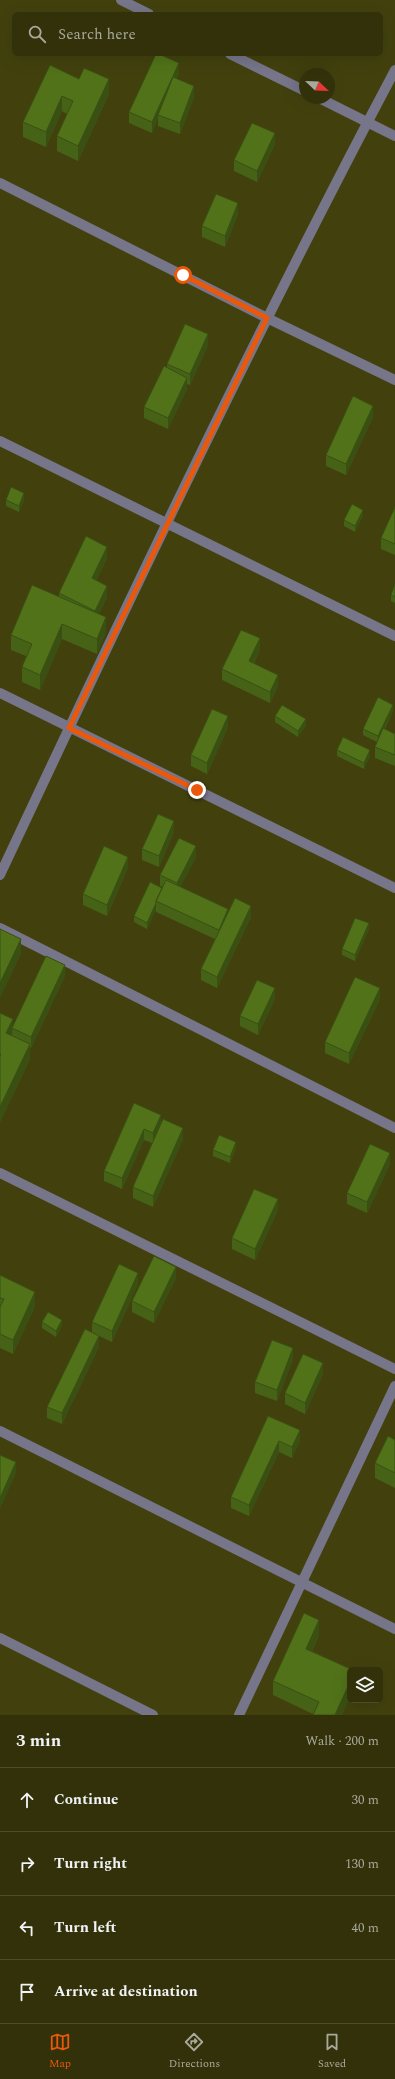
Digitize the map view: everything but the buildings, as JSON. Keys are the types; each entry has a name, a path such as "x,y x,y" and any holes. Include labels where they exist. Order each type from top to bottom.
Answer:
{"street":[{"path":"121,0 145,12"},
{"path":"234,56 299,88"},
{"path":"0,875 69,728 267,318 317,218 395,70"},
{"path":"331,104 395,136"},
{"path":"0,183 267,318 395,380"},
{"path":"0,441 395,636"},
{"path":"0,693 395,888"},
{"path":"0,928 395,1128"},
{"path":"0,1173 395,1369"},
{"path":"239,1715 303,1584 395,1386"},
{"path":"0,1431 395,1629"},
{"path":"0,1638 153,1715"}],"route":[{"path":"183,275 267,318 69,728 197,790"}]}
